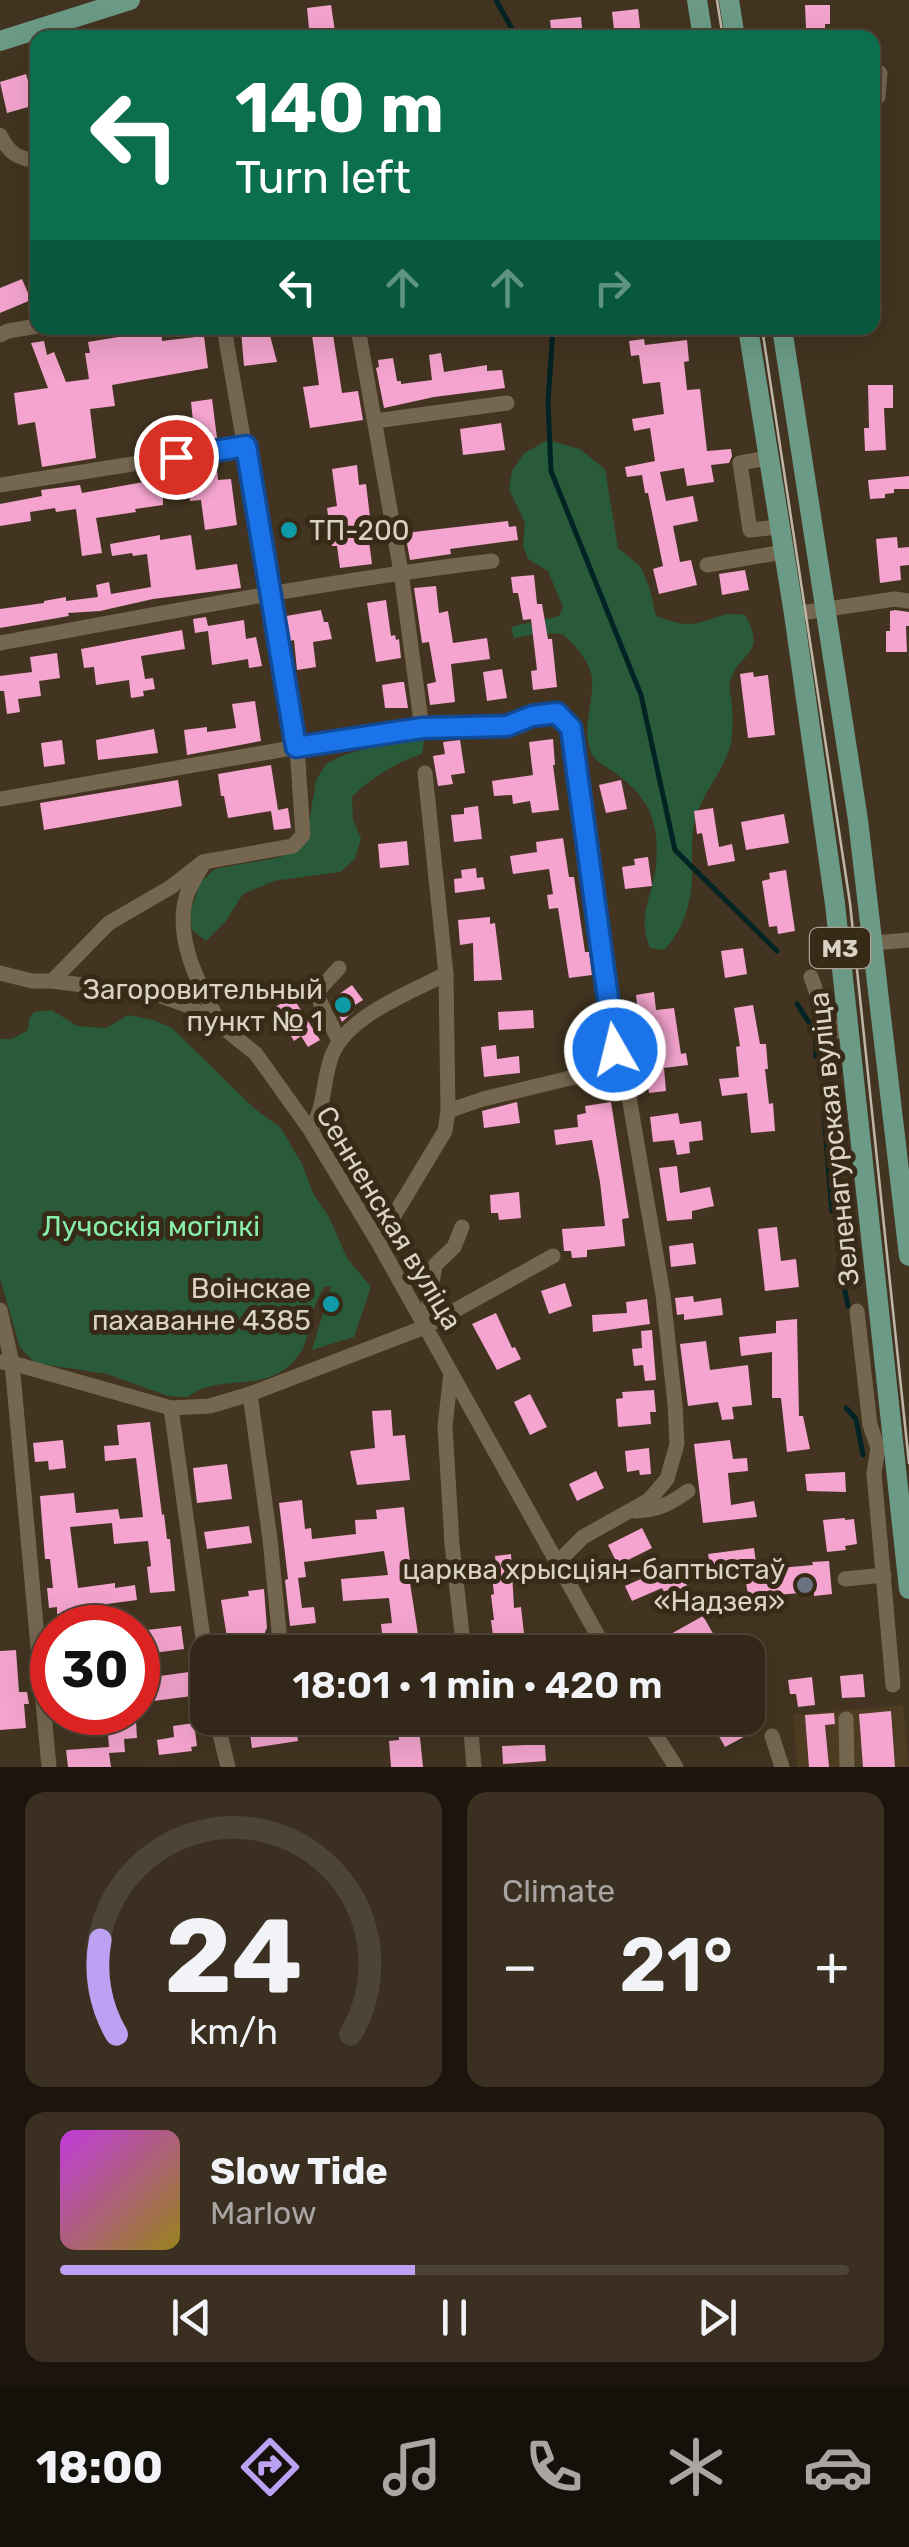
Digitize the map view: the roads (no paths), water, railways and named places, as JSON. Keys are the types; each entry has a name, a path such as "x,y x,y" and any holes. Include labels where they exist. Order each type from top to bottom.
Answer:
{"main road":[{"path":"35,30 130,0"},
{"path":"698,0 702,30"},
{"path":"729,0 734,30"},
{"path":"0,41 30,32"},
{"name":"Зеленагурская вуліца","path":"749,335 835,904 886,1446 908,1578"},
{"name":"М3","path":"783,335 858,820 909,1256"}],"street":[{"path":"0,136 18,157 30,159"},
{"path":"0,335 30,327"},
{"path":"52,981 109,923 171,887 203,862 293,846 303,835 296,747 225,335"},
{"path":"359,335 401,572 422,728"},
{"path":"376,421 507,403"},
{"path":"0,485 246,446"},
{"path":"768,458 740,462 750,530 780,526"},
{"path":"707,565 784,552"},
{"path":"0,643 401,572 492,561"},
{"path":"794,614 894,598 909,601"},
{"path":"0,798 422,728 507,726 532,716 557,713 571,728 612,1031 629,1097 663,1294 677,1444 659,1491 582,1537 556,1564"},
{"path":"378,1242 445,1131 448,1111 446,974 425,774"},
{"path":"203,862 186,897 184,935 203,992 220,1025"},
{"path":"874,943 909,940"},
{"path":"339,968 316,993 339,1041"},
{"name":"Сенненская вуліца","path":"0,973 32,982 52,981 158,995 186,1005 220,1025 256,1054 311,1131 378,1242 596,1635"},
{"path":"311,1131 321,1113 328,1066 339,1041 382,1006 446,974"},
{"path":"811,977 829,1025 850,1034"},
{"path":"448,1111 620,1066"},
{"path":"425,1327 435,1265 454,1247 462,1227"},
{"path":"6,1362 170,1408 210,1406 425,1327 553,1256"},
{"path":"0,1310 48,1767"},
{"path":"857,1311 870,1426 886,1446 874,1473 892,1684"},
{"path":"451,1373 445,1426 462,1635"},
{"path":"250,1394 279,1635"},
{"path":"170,1408 202,1635"},
{"path":"626,1512 670,1505 688,1492"},
{"path":"845,1579 884,1575"},
{"path":"846,1719 847,1767"},
{"path":"220,1735 228,1767"},
{"path":"471,1735 474,1767"},
{"path":"656,1735 676,1767"},
{"path":"772,1736 782,1767"}],"waterway":[{"path":"496,0 513,30"},
{"path":"553,335 548,401 551,471 641,695 675,850 777,951"},
{"path":"797,1004 816,1033 816,1056"},
{"path":"824,1115 832,1211"},
{"path":"839,1262 848,1306"},
{"path":"846,1408 856,1419 863,1455"}],"tram line":[{"path":"717,0 722,30"},
{"path":"763,335 850,903 909,1463"}],"place":[{"name":"ТП-200","path":"289,530"},
{"name":"Загоровительный пункт № 1","path":"343,1005"},
{"name":"Воінскае пахаванне 4385","path":"331,1304"},
{"name":"царква хрысціян-баптыстаў «Надзея»","path":"805,1585"}],"park label":[{"name":"Лучоскія могілкі","path":"151,1226"}]}
